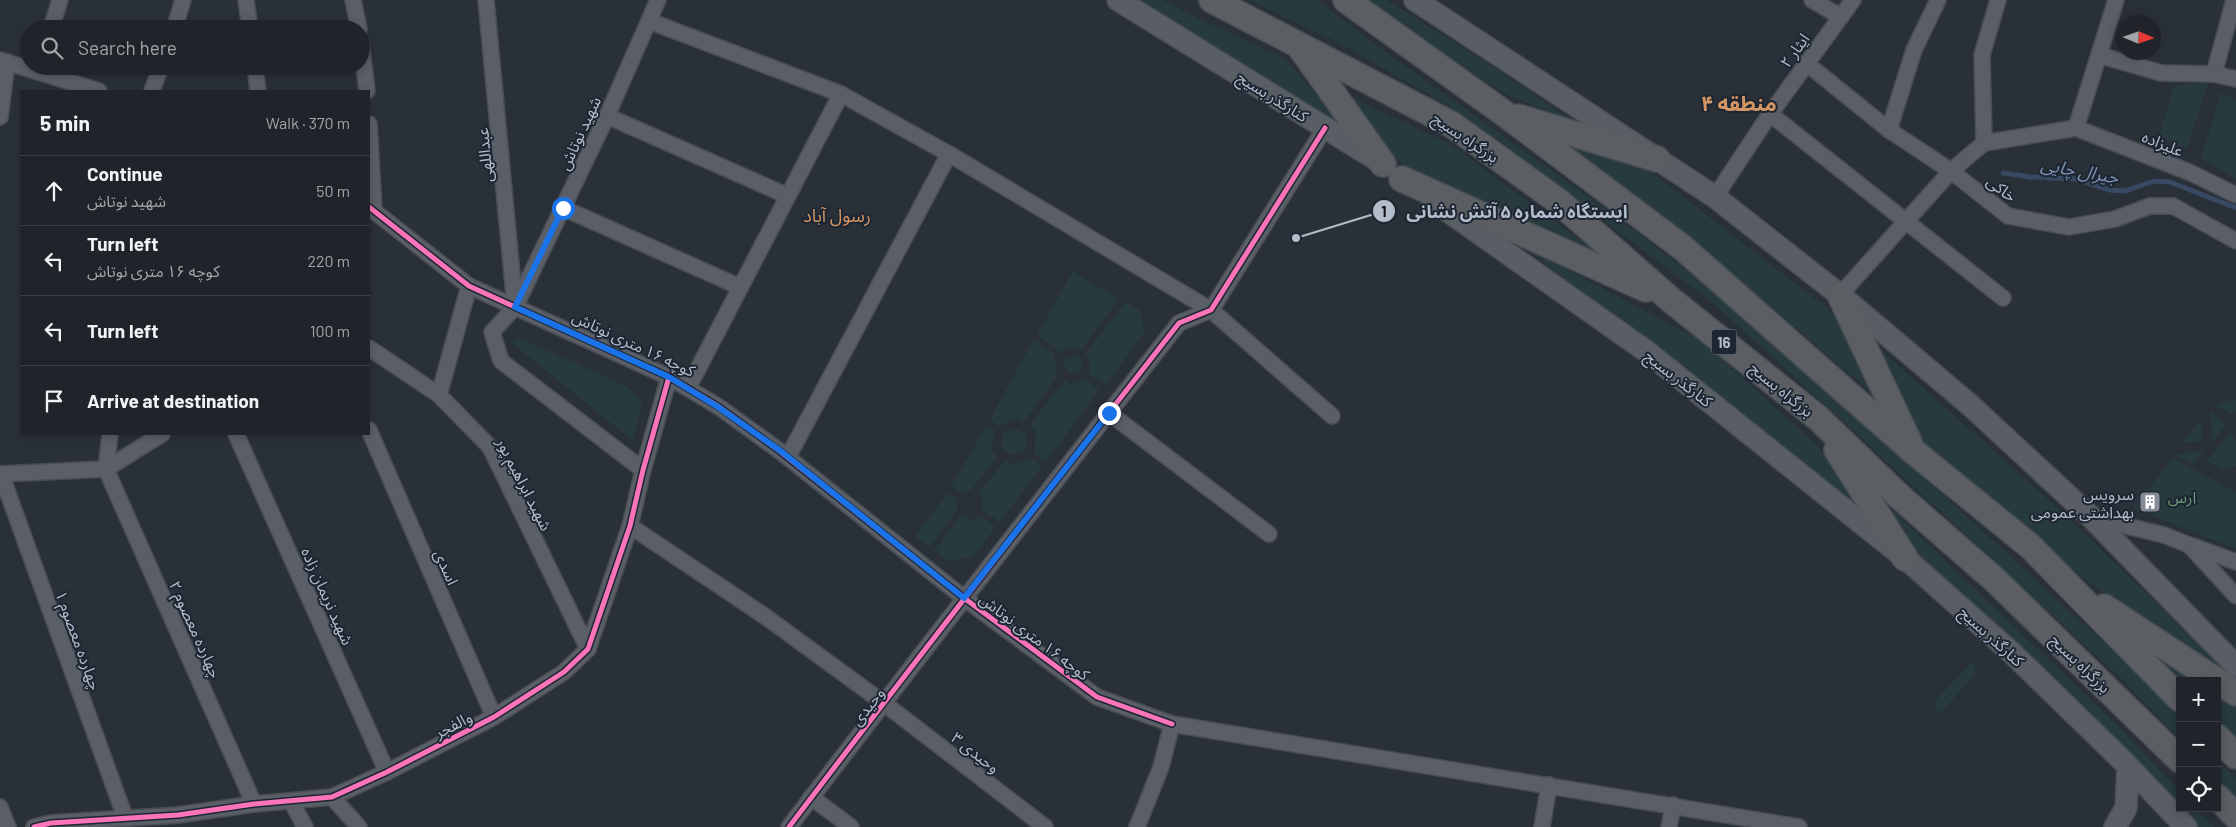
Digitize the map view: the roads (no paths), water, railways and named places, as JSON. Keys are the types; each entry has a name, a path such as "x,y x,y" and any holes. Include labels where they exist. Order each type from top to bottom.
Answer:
{"highway":[{"name":"بزرگراه بسیج","path":"1212,0 1451,124 1558,201 1671,300 1818,418 1900,497 1995,580 2176,756"},
{"path":"1346,0 1500,111 1684,248 1913,451 2031,547 2176,695"},
{"path":"1297,43 1383,164"},
{"path":"1500,111 1657,159"},
{"path":"1402,179 1671,300"},
{"path":"1840,295 1913,451"},
{"path":"1818,418 1905,558"},
{"path":"2064,581 2211,677"},
{"path":"2221,684 2236,693"},
{"path":"2221,741 2236,756"},
{"path":"2221,801 2236,816"}],"main road":[{"name":"کنارگذر بسیج","path":"1118,0 1383,164 1646,351 1905,558 2012,653 2128,766 2186,827"},
{"path":"1415,0 1715,197 1840,295 1970,405 2091,518 2236,666"},
{"path":"2115,827 2126,808 2128,766"}],"street":[{"path":"54,20 60,0"},
{"path":"177,20 184,0"},
{"path":"246,0 249,20"},
{"path":"354,0 357,20"},
{"name":"عبداللهی","path":"486,0 515,307"},
{"name":"شهید نوتاش","path":"643,470 501,361 492,332 515,307 607,116 658,0"},
{"path":"1812,0 1841,16"},
{"name":"ایثار ۲","path":"1715,197 1770,114 1853,0"},
{"path":"1889,130 1914,50 1938,0"},
{"path":"1984,143 1982,55 1998,0"},
{"path":"1840,295 1951,171 1984,143 2076,128 2116,0"},
{"path":"2214,74 2234,0"},
{"path":"648,21 840,94 949,154 1211,310 1332,416"},
{"path":"2099,55 2161,73 2214,74 2236,80"},
{"path":"0,117 4,61 20,65"},
{"name":"خاکی","path":"1806,63 1889,130 1951,171 2008,216 2069,227 2115,219 2150,206 2173,206 2236,242"},
{"path":"55,75 96,90"},
{"path":"152,90 158,75"},
{"path":"256,75 258,90"},
{"path":"365,75 367,90"},
{"path":"688,388 840,94"},
{"path":"1770,114 2003,298"},
{"path":"607,116 788,196"},
{"path":"1211,310 1325,128"},
{"name":"علیزاده","path":"2076,128 2189,172 2236,195"},
{"path":"788,457 949,154"},
{"path":"370,166 371,209"},
{"path":"563,208 740,287"},
{"name":"کوچه ۱۶ متری نوتاش","path":"371,209 469,286 669,377 718,407 788,457 964,598 1097,698 1172,724 1673,805 1777,825 1799,827"},
{"path":"439,395 469,286"},
{"name":"وحیدی","path":"789,827 885,704 964,598 1179,323 1211,310"},
{"name":"شهید ابراهیم پور","path":"370,349 439,395 490,447 588,649"},
{"name":"والفجر","path":"34,827 125,817 181,821 254,804 332,797 387,772 494,717 564,672 588,649 630,526 643,470 669,377"},
{"path":"1109,413 1269,534"},
{"name":"اسدی","path":"370,432 494,717"},
{"path":"106,469 110,435"},
{"path":"0,474 106,469 160,435"},
{"name":"شهید نریمان زاده","path":"236,435 387,772"},
{"name":"چهارده معصوم ۲","path":"106,469 254,804"},
{"name":"چهارده معصوم ۱","path":"0,474 125,817"},
{"path":"2091,518 2164,536 2236,562"},
{"name":"وحیدی ۳","path":"630,526 766,617 885,704 1045,827"},
{"path":"2189,545 2236,596"},
{"path":"1137,827 1161,768 1172,724"},
{"path":"1542,827 1549,785"},
{"path":"332,797 359,827"},
{"path":"811,797 851,827"},
{"path":"291,801 306,827"},
{"path":"1669,827 1673,805"},
{"path":"0,807 8,827"}],"waterway":[{"name":"جیرال چایی","path":"2003,173 2030,177 2076,179 2110,190 2125,191 2154,181 2170,182 2236,208"}],"place":[{"name":"ایستگاه شماره ۵ آتش نشانی","path":"1296,238"},
{"name":"سرویس بهداشتی عمومی","path":"2150,502"}],"district":[{"name":"منطقه ۴","path":"1739,102"},
{"name":"رسول آباد","path":"837,215"}],"park label":[{"name":"ارس","path":"2182,496"}]}
